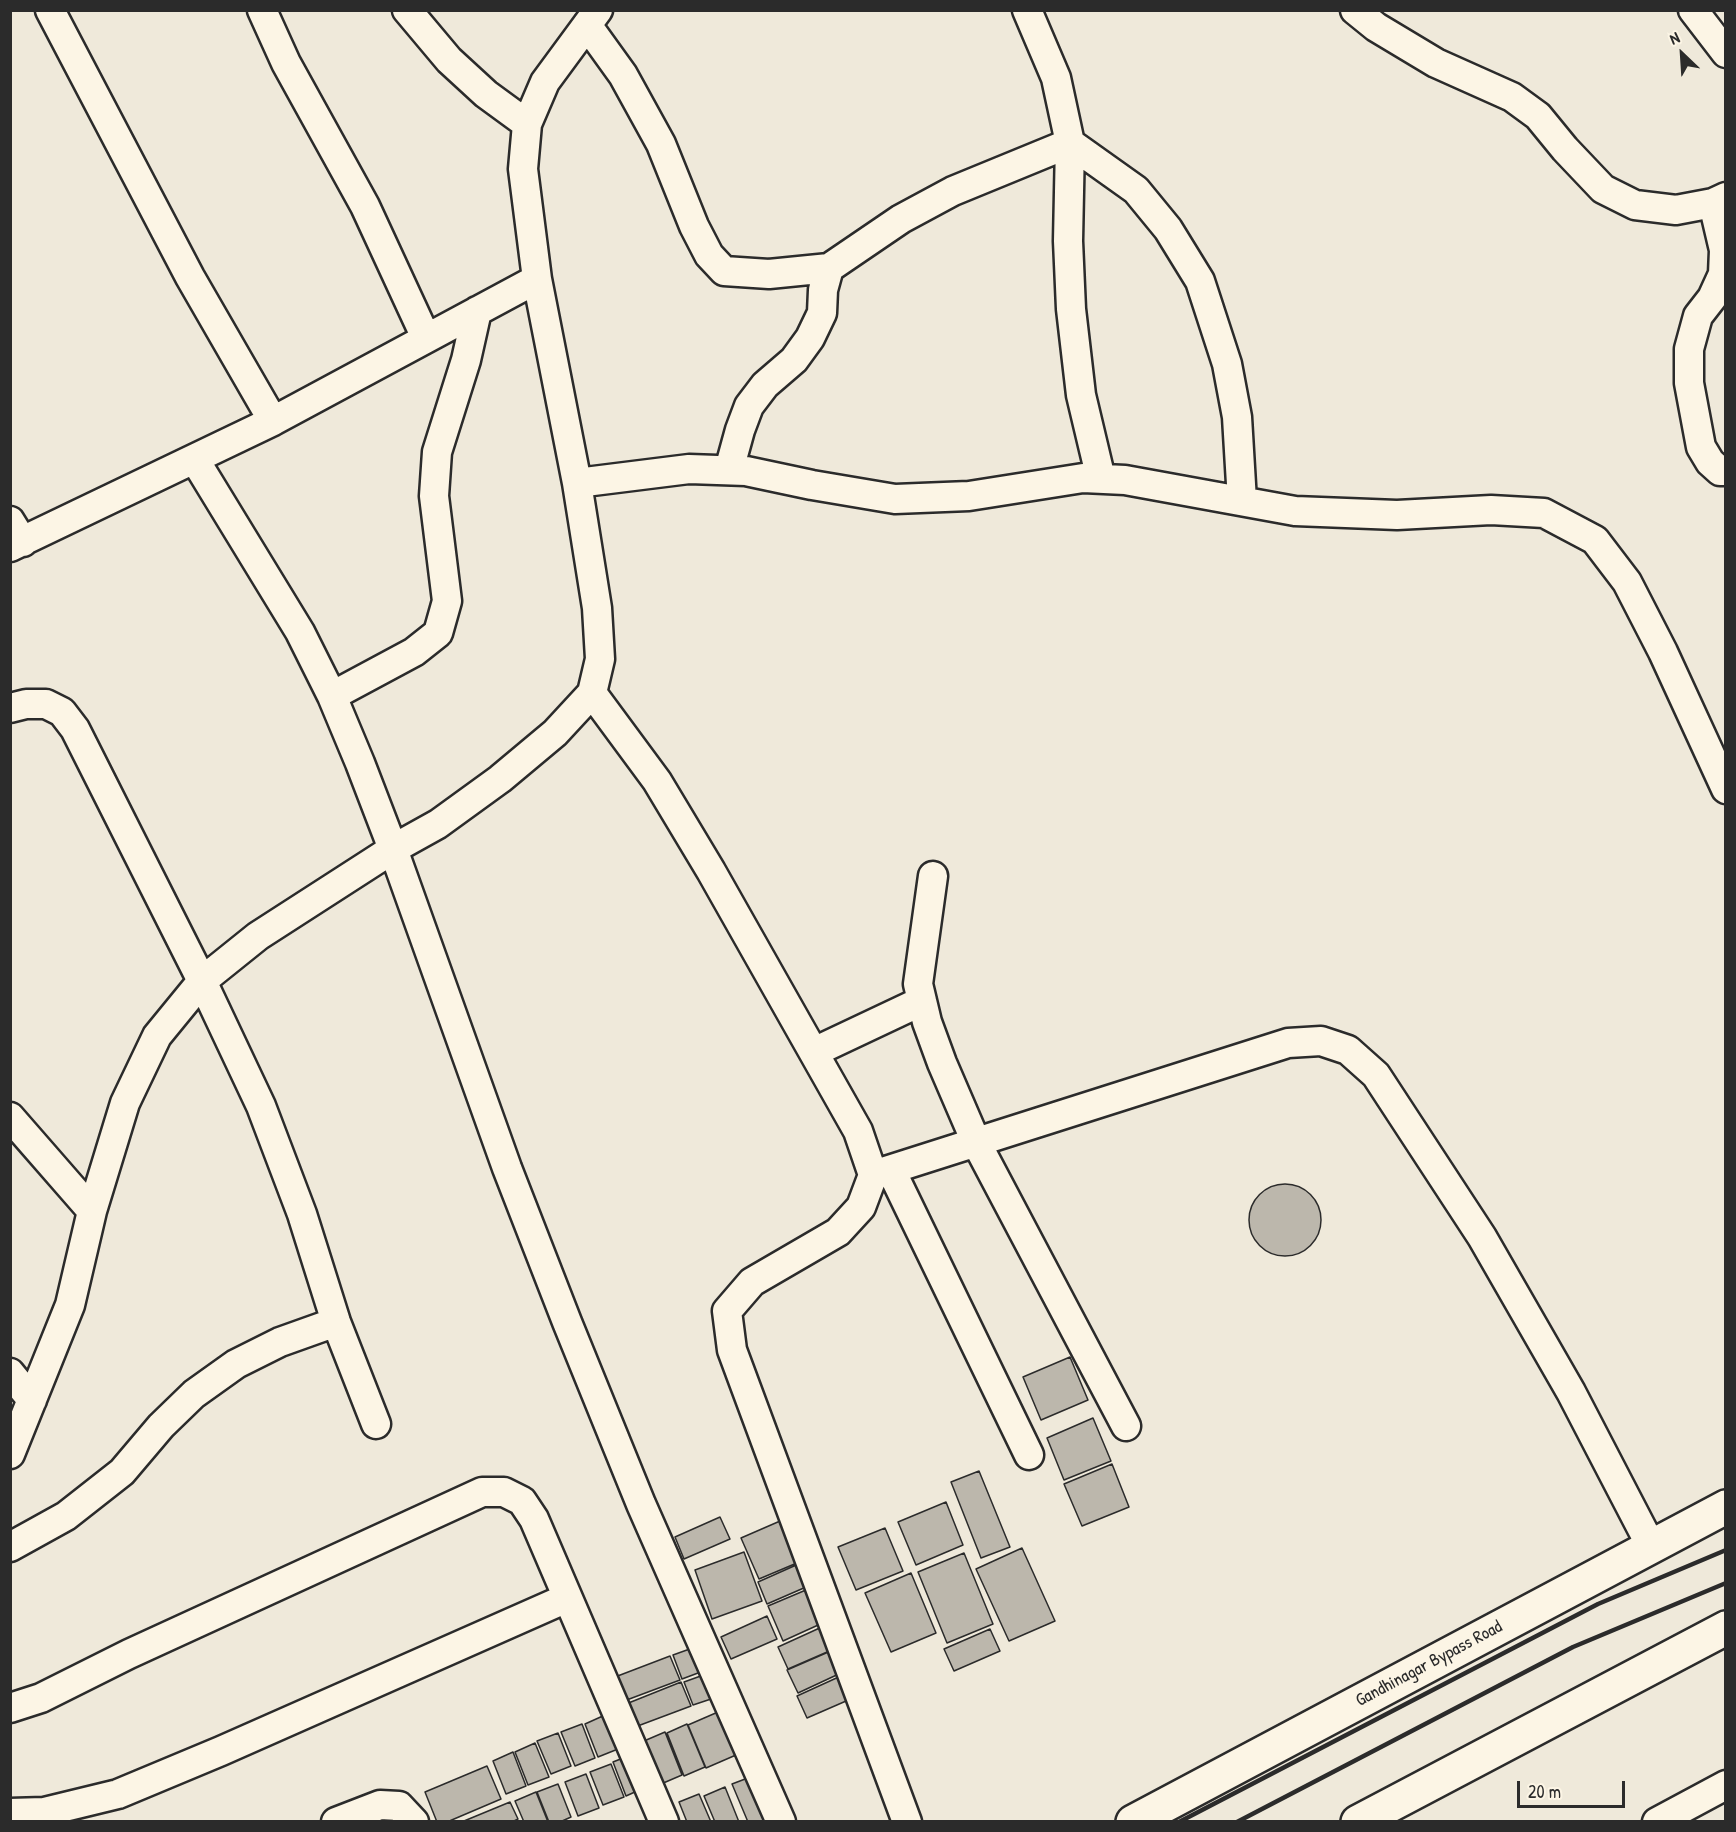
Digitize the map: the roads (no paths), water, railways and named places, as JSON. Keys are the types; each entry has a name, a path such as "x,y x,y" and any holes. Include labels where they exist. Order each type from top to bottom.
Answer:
{"main road":[{"name":"Gandhinagar Bypass Road","path":"1133,1821 1725,1507"},
{"path":"1358,1821 1725,1628"}],"street":[{"path":"50,10 185,267 273,421"},
{"path":"262,10 286,63 365,206 426,338"},
{"path":"407,10 449,60 486,94 527,124"},
{"path":"1027,10 1056,78 1070,143 1068,241 1071,309 1081,395 1101,479"},
{"path":"1354,10 1376,27 1436,63 1512,97 1538,116 1603,189 1635,205 1676,210 1719,200 1724,250 1723,274 1712,298 1698,316 1689,348 1689,383 1701,447 1710,462 1720,471 1725,471"},
{"path":"1693,10 1725,53"},
{"path":"10,1454 70,1305 92,1211 125,1103 157,1036 202,981 258,936 393,849 438,824 500,779 555,733 592,693 600,659 597,608 577,483 537,279 523,169 527,124 545,82 593,18 622,75 662,144 694,226 709,255 724,271 769,274 829,268 901,219 953,191 1070,143"},
{"path":"1070,143 1136,189 1168,229 1200,281 1227,364 1237,417 1242,501"},
{"path":"729,470 749,406 765,385 794,360 810,338 822,313 829,268"},
{"path":"15,537 195,460 273,421 537,279"},
{"path":"332,696 414,652 438,633 447,601 434,496 436,452 466,360 477,311"},
{"path":"195,460 300,632 332,696 393,849 507,1168 567,1322 641,1504 781,1821"},
{"path":"577,483 689,469 729,470 746,471 895,499 969,496 1083,478 1125,480 1295,511 1397,515 1491,510 1544,513 1595,540 1628,582 1663,652 1725,789"},
{"path":"592,693 657,781 711,871 882,1173 1029,1455"},
{"path":"10,708 26,704 46,704 63,712 75,729 202,981 261,1106 302,1214 336,1322 376,1424"},
{"path":"933,876 918,984 927,1022 976,1143 1126,1426"},
{"path":"813,1052 922,1001"},
{"path":"907,1821 732,1350 727,1311 752,1282 838,1232 861,1208 882,1173 1288,1043 1321,1041 1348,1050 1376,1075 1482,1237 1571,1392 1651,1546"},
{"path":"14,1126 92,1211"},
{"path":"10,1547 66,1516 122,1472 161,1426 194,1394 236,1364 280,1342 336,1322"},
{"path":"10,1373 32,1400"},
{"path":"10,1708 41,1698 150,1644 482,1492 504,1492 522,1500 534,1519 664,1821"},
{"path":"10,1813 44,1812 118,1794 567,1598"},
{"path":"1657,1821 1725,1785"},
{"path":"336,1821 380,1805 399,1806 414,1821"}],"railway":[{"path":"1179,1822 1598,1604 1726,1550"},
{"path":"1237,1822 1573,1647 1726,1583"}]}
